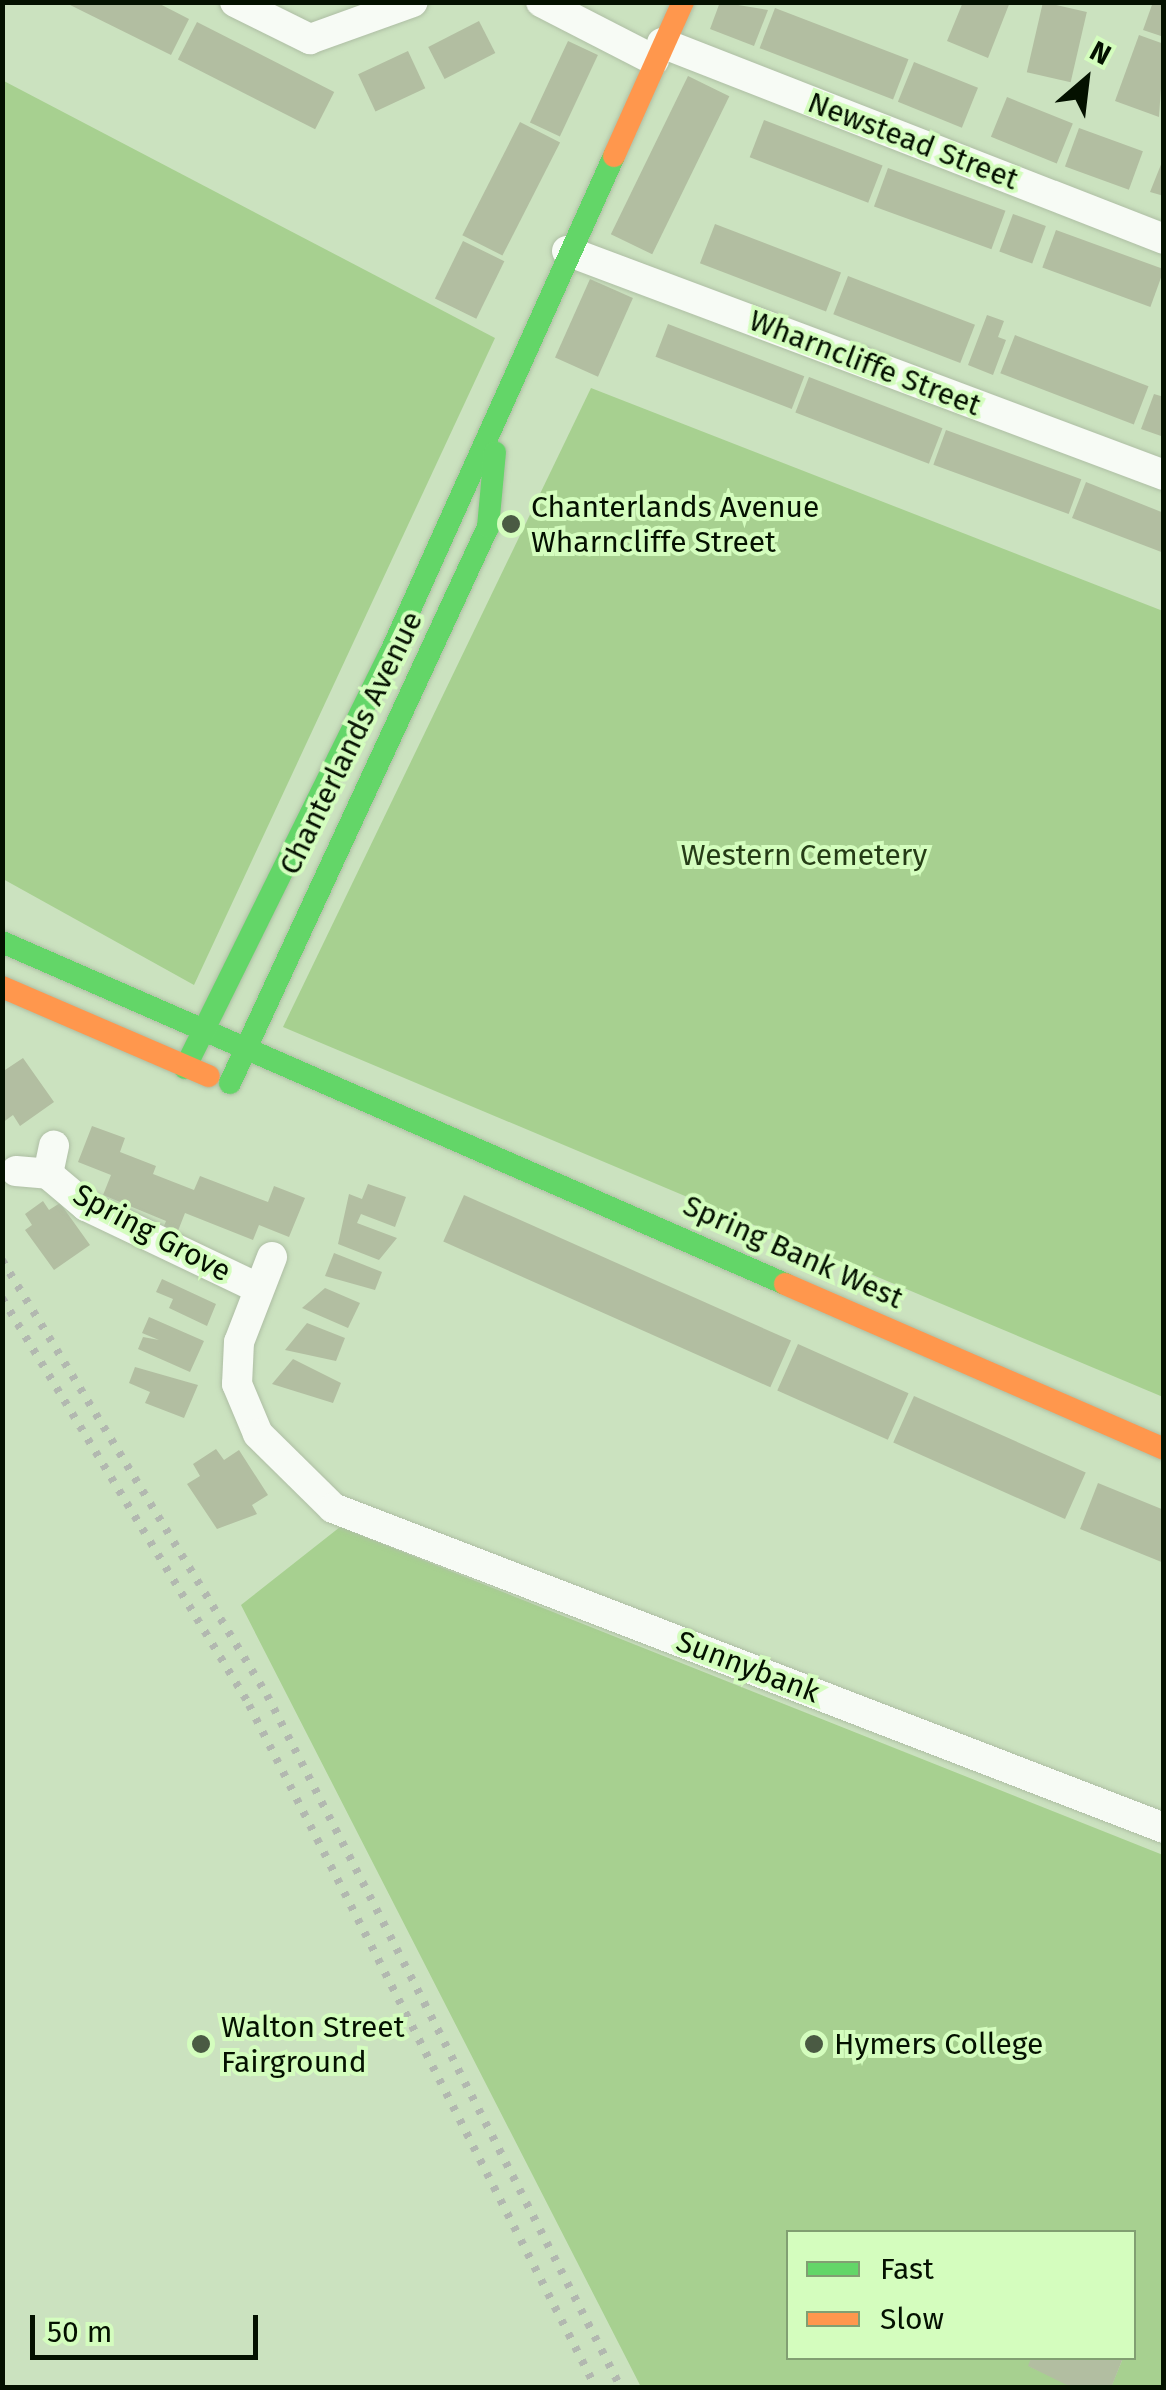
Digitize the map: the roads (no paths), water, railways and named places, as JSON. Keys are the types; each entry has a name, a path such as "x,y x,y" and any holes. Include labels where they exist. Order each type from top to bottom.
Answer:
{"street":[{"path":"236,2 310,38 412,2"},
{"name":"Newstead Street","path":"541,2 658,52 1164,239"},
{"name":"Chanterlands Avenue","path":"184,1068 498,422 567,250 682,2"},
{"name":"Wharncliffe Street","path":"567,250 1164,475"},
{"name":"Chanterlands Avenue","path":"230,1083 240,1051 488,527 498,422"},
{"name":"Spring Bank West","path":"2,942 240,1051 1164,1448"},
{"name":"Spring Bank West","path":"2,988 184,1068 230,1083 395,1117"},
{"name":"Spring Grove","path":"16,1171 51,1160 86,1206 258,1288"},
{"name":"Spring Grove","path":"272,1257 258,1288 237,1384 258,1434 333,1508"},
{"name":"Sunnybank","path":"333,1508 1164,1828"}],"railway":[{"path":"2,1260 267,1695 621,2388"},
{"path":"2,1298 249,1705 596,2388"}],"place":[{"name":"Chanterlands Avenue Wharncliffe Street","path":"511,524"},
{"name":"Walton Street Fairground","path":"201,2044"},
{"name":"Hymers College","path":"814,2044"}],"park label":[{"name":"Western Cemetery","path":"804,855"}]}
